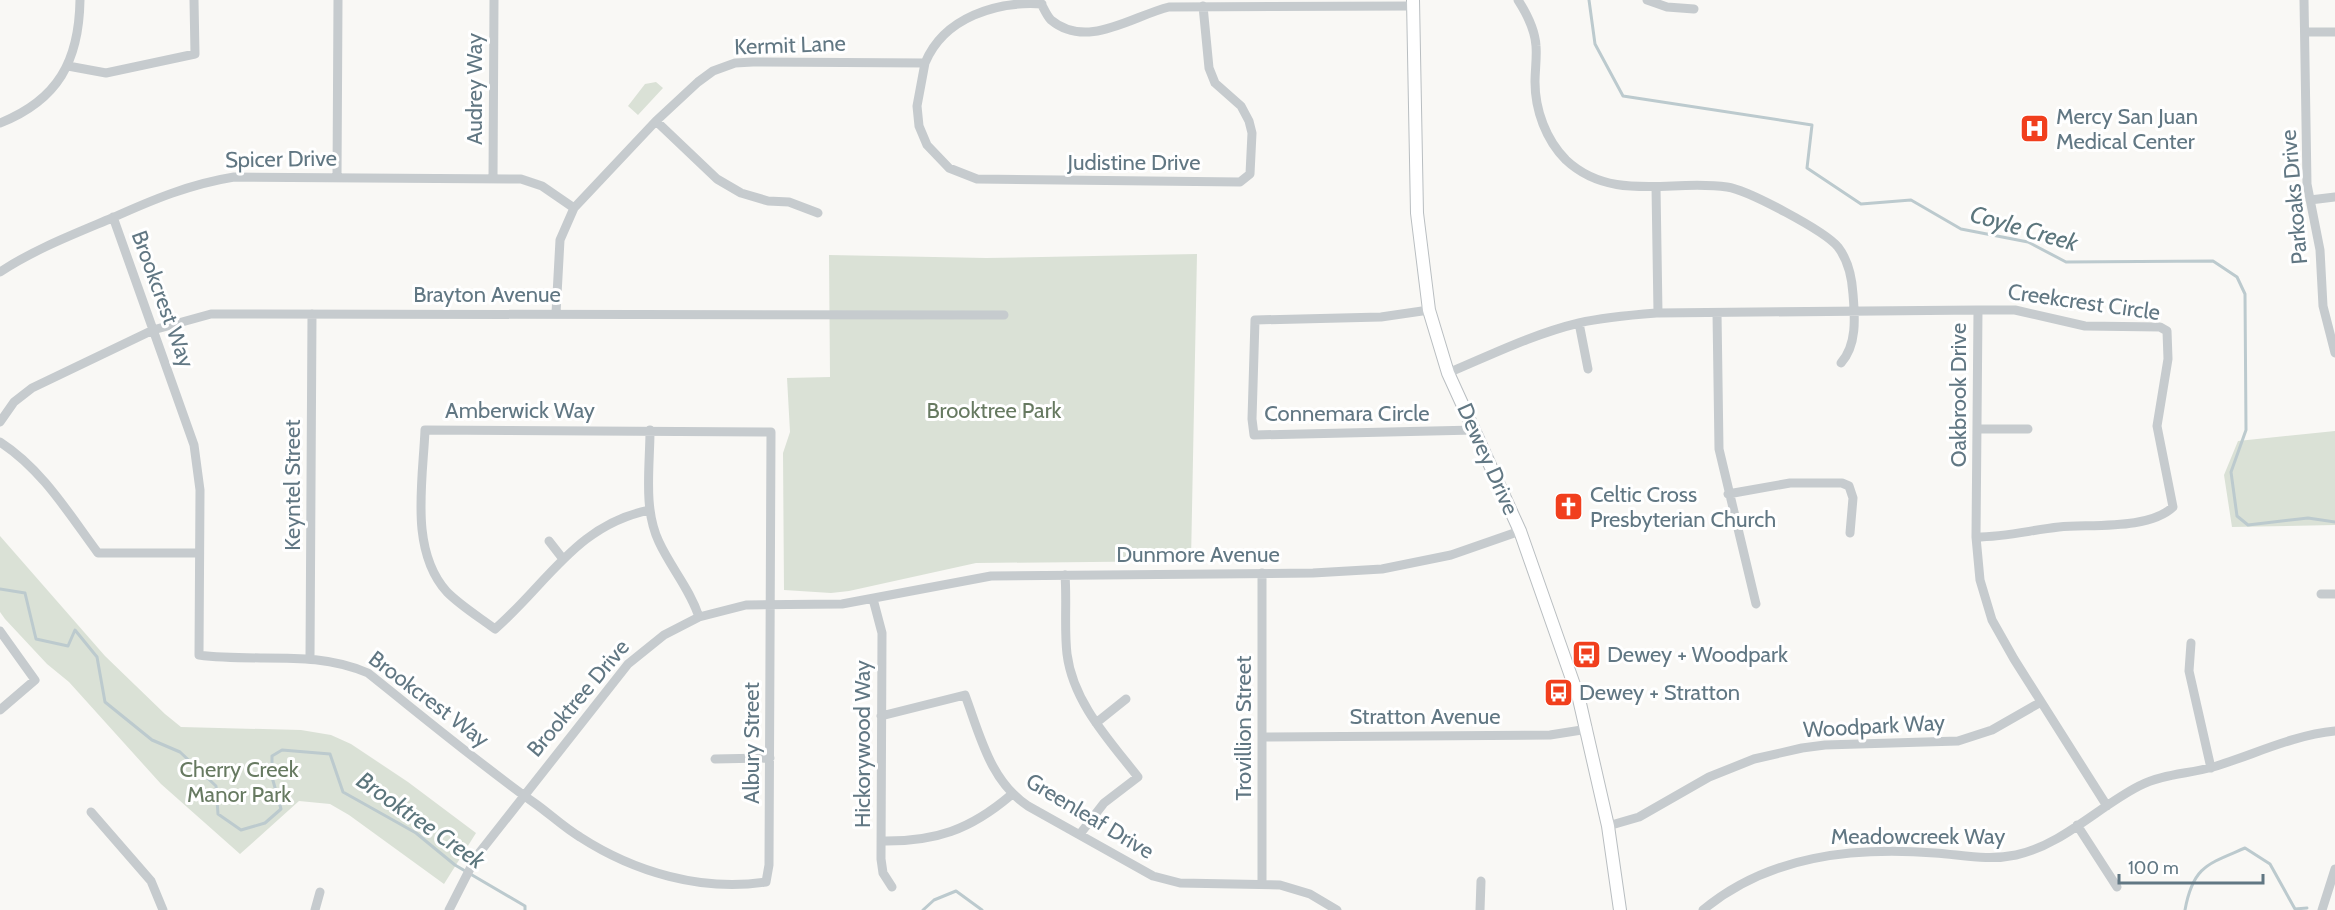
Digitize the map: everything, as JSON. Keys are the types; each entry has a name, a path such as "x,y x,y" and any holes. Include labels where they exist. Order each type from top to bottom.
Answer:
{"main road":[{"name":"Dewey Drive","path":"1413,3 1417,213 1429,310 1448,372 1520,531 1549,609 1588,729 1608,826 1620,910"}],"street":[{"path":"0,123 25,113 48,94 68,66 76,44 80,0"},
{"path":"68,66 106,73 195,54 194,0"},
{"path":"337,177 338,0"},
{"name":"Audrey Way","path":"493,179 494,0"},
{"path":"1518,0 1533,29 1536,45 1535,85 1538,111 1556,148 1576,168 1606,183 1623,187 1713,185 1743,190 1821,234 1837,246 1844,257 1852,282 1854,311 1852,344 1841,363"},
{"path":"1647,0 1667,7 1694,9"},
{"name":"Parkoaks Drive","path":"2304,0 2306,161 2310,200 2320,250 2335,353"},
{"path":"925,63 939,41 970,17 1000,6 1041,2 1050,19 1067,28 1098,33 1151,11 1169,7 1413,3"},
{"name":"Judistine Drive","path":"925,63 917,106 919,126 927,145 949,168 977,179 1240,182 1250,174 1252,133 1241,106 1215,83 1209,68 1203,6"},
{"path":"2305,32 2335,32"},
{"name":"Kermit Lane","path":"556,313 560,240 574,208 656,121 706,76 735,63 925,63"},
{"path":"656,121 717,178 741,193 768,201 789,202 818,213"},
{"name":"Spicer Drive","path":"0,272 33,253 168,193 210,181 255,176 521,179 542,186 574,208"},
{"path":"1656,187 1658,313"},
{"path":"2310,200 2335,197"},
{"name":"Brookcrest Way","path":"113,217 194,445 200,490 199,655 219,658 310,657 347,664 368,672 523,795 587,842 646,869 687,880 741,886 766,882"},
{"name":"Connemara Circle","path":"1429,310 1381,318 1255,320 1252,419 1254,435 1475,430"},
{"name":"Oakbrook Drive","path":"1448,372 1524,340 1579,323 1658,313 1978,310 1976,537 1980,580 1992,620 2107,806"},
{"name":"Creekcrest Circle","path":"1976,537 2020,535 2060,527 2123,524 2166,513 2173,507 2157,426 2168,359 2167,331 2160,327 2085,326 2015,310 1978,310"},
{"path":"1717,313 1716,428 1728,494 1756,604"},
{"name":"Brayton Avenue","path":"0,422 14,402 33,388 153,330 211,314 1005,315"},
{"name":"Keyntel Street","path":"310,657 312,314"},
{"path":"1579,323 1588,369"},
{"path":"1977,429 2028,429"},
{"name":"Amberwick Way","path":"650,510 614,520 563,559 495,629 447,591 430,567 425,552 422,518 425,430 771,432 772,604"},
{"path":"650,430 650,510 659,543 688,589 699,616"},
{"path":"0,442 26,463 50,488 98,553 199,553"},
{"path":"1728,494 1790,483 1842,483 1849,486 1853,498 1850,533"},
{"name":"Dunmore Avenue","path":"873,599 977,577 1347,573 1394,567 1451,555 1520,531"},
{"path":"549,541 563,559"},
{"name":"Trovillion Street","path":"1262,573 1262,883"},
{"path":"1065,575 1068,657 1082,701 1138,777 1104,803 1080,834"},
{"path":"2321,594 2335,594"},
{"name":"Brooktree Drive","path":"449,910 476,857 523,795 628,664 664,635 699,616 746,605 833,604 873,599"},
{"name":"Hickorywood Way","path":"873,599 882,633 881,866 892,887"},
{"name":"Albury Street","path":"766,882 770,865 772,604"},
{"path":"0,631 35,680 0,710"},
{"path":"2191,643 2189,671 2211,768"},
{"name":"Greenleaf Drive","path":"881,716 966,694 992,765 1011,795 1141,871 1180,883 1262,883 1297,889 1337,910"},
{"path":"1096,723 1126,699"},
{"name":"Woodpark Way","path":"1608,826 1639,817 1709,777 1754,759 1826,745 1959,741 1992,730 2041,702"},
{"name":"Stratton Avenue","path":"1262,737 1550,735 1588,729"},
{"name":"Meadowcreek Way","path":"1703,910 1739,885 1795,861 1859,851 1937,853 1998,858 2035,849 2152,780 2211,768 2303,738 2335,731"},
{"path":"715,759 770,758"},
{"path":"881,841 918,840 948,833 989,815 1011,795"},
{"path":"91,812 151,881 163,910"},
{"path":"2077,825 2117,887"},
{"path":"2322,910 2335,869"},
{"path":"1480,910 1481,881"},
{"path":"315,910 320,892"}],"green space":[{"path":"656,82 663,88 638,115 628,106 645,84"},
{"name":"Brooktree Park","path":"1197,254 1191,561 976,563 849,591 831,593 784,590 783,453 790,432 787,378 830,377 829,255 986,258"},
{"path":"2335,431 2335,525 2232,527 2224,475 2238,441"},
{"name":"Cherry Creek Manor Park","path":"0,536 105,656 181,727 301,730 331,735 351,744 408,782 476,833 444,884 349,815 330,804 299,801 240,854 161,784 69,682 47,664 5,619 0,612"}],"waterway":[{"name":"Coyle Creek","path":"1589,0 1595,44 1623,96 1812,125 1807,168 1861,204 1911,200 1961,229 2028,242 2066,262 2213,261 2237,277 2245,294 2246,430 2231,472 2237,516 2248,525 2308,518 2335,522"},
{"name":"Brooktree Creek","path":"0,589 25,593 36,639 68,646 75,630 97,657 105,702 152,740 180,752 216,786 218,814 241,830 265,823 281,809 272,777 272,756 282,750 330,754 343,792 416,833 455,865 525,906 525,910"},
{"path":"2185,910 2188,895 2204,868 2245,848 2270,864 2295,909 2307,908"},
{"name":"Brooktree Creek","path":"923,910 934,900 956,891 982,910"}],"place":[{"name":"Mercy San Juan Medical Center","path":"2035,129"},
{"name":"Celtic Cross Presbyterian Church","path":"1569,507"},
{"name":"Dewey + Woodpark","path":"1586,654"},
{"name":"Dewey + Stratton","path":"1558,692"}]}
